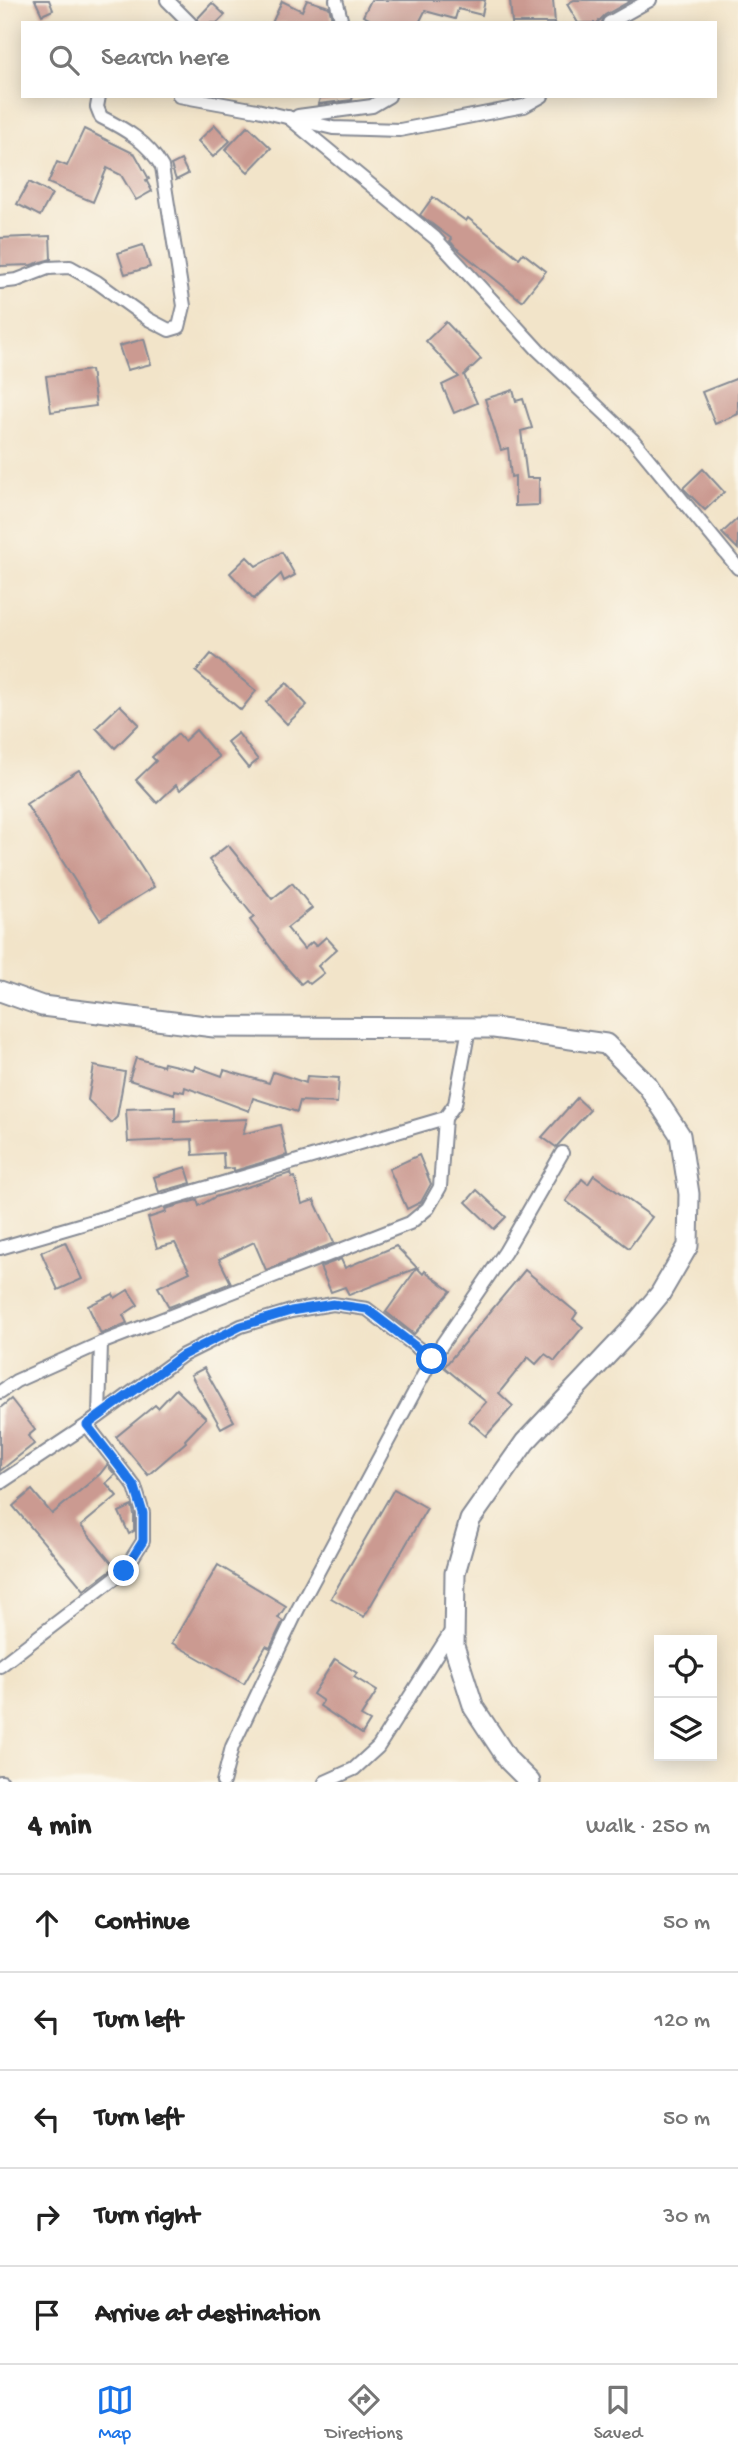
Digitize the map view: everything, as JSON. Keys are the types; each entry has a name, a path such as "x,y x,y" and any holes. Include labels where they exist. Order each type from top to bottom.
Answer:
{"main road":[{"path":"0,991 42,1006 214,1027 495,1028 606,1044 647,1085 680,1135 689,1194 688,1246 660,1294 627,1334 525,1442 470,1520 455,1573 454,1646 474,1708 509,1760 530,1782"}],"street":[{"path":"167,0 188,21"},
{"path":"335,0 341,21"},
{"path":"613,21 650,0"},
{"path":"0,282 17,281 48,268 70,267 97,282 148,319 169,330 179,327 184,306 162,167 156,156 132,133 101,117 97,107 99,98"},
{"path":"190,98 333,128 400,130 524,106 538,98"},
{"path":"249,98 257,110"},
{"path":"288,117 372,106 386,98"},
{"path":"288,117 435,237 538,350 633,440 738,568"},
{"path":"0,1392 16,1381 101,1343 410,1223 428,1208 440,1187 446,1118 456,1104 469,1028"},
{"path":"0,1248 446,1118"},
{"path":"223,1782 232,1747 298,1609 432,1359 505,1252 562,1153"},
{"path":"0,1483 87,1425 183,1355 241,1326 291,1311 333,1304 367,1309 432,1359"},
{"path":"99,1416 101,1343"},
{"path":"0,1666 124,1571 143,1541 143,1513 135,1487 87,1425"},
{"path":"325,1782 354,1769 378,1747 454,1627"}],"building":[{"path":"35,0 49,0 53,10 42,15"},
{"path":"307,0 329,7 332,21 273,21 282,1 302,11"},
{"path":"371,0 485,0 482,15 458,9 455,19 425,11 420,21 373,21 363,16"},
{"path":"510,0 553,0 555,21 512,21"},
{"path":"574,0 632,0 599,21 577,21 567,4"},
{"path":"212,3 225,15 219,21 197,19"},
{"path":"320,98 352,98 352,100 318,104"},
{"path":"215,125 230,141 213,157 198,141"},
{"path":"248,126 271,148 248,172 225,150"},
{"path":"84,129 135,154 149,179 146,180 152,191 136,200 121,175 107,168 93,202 48,183 57,162 67,166"},
{"path":"181,160 188,174 176,180 171,165"},
{"path":"29,182 52,194 40,216 17,204"},
{"path":"433,197 466,221 468,218 519,258 523,253 546,271 522,301 455,247 450,241 452,239 420,215"},
{"path":"50,236 51,259 31,265 0,266 0,238"},
{"path":"143,245 150,267 125,274 118,253"},
{"path":"446,322 481,359 464,375 477,403 454,413 442,385 459,377 426,341"},
{"path":"144,339 151,364 127,370 119,346"},
{"path":"91,370 96,406 51,412 46,376"},
{"path":"738,378 738,414 715,424 702,392"},
{"path":"513,390 516,401 523,399 532,428 521,431 527,478 539,478 539,505 515,506 515,476 511,477 508,448 501,450 485,399"},
{"path":"703,469 724,492 705,510 683,488"},
{"path":"738,518 738,549 722,533"},
{"path":"282,552 295,575 284,581 281,574 254,599 230,573 247,557 256,566"},
{"path":"211,654 256,691 241,710 196,672"},
{"path":"287,683 307,705 287,724 266,702"},
{"path":"120,705 139,724 115,748 96,728"},
{"path":"196,730 219,757 180,790 176,785 157,803 136,780 156,761 152,757 178,734 184,741"},
{"path":"238,733 258,760 248,768 227,742"},
{"path":"79,770 154,887 100,920 26,804"},
{"path":"228,845 272,899 292,883 312,908 287,928 304,949 312,942 316,946 326,937 337,949 318,966 324,973 310,984 306,980 301,984 285,966 250,920 254,917 209,860"},
{"path":"136,1058 163,1066 164,1063 194,1070 195,1066 222,1076 224,1070 269,1083 273,1072 306,1083 307,1076 339,1078 337,1103 300,1101 297,1112 253,1098 249,1111 185,1087 184,1092 174,1090 174,1094 129,1080"},
{"path":"94,1066 125,1072 117,1117 111,1123 88,1100"},
{"path":"577,1098 590,1110 556,1147 542,1137"},
{"path":"175,1107 175,1122 247,1119 243,1134 280,1125 287,1155 234,1171 234,1168 224,1169 223,1153 193,1155 192,1139 128,1142 126,1109"},
{"path":"419,1155 431,1184 421,1202 407,1209 389,1169"},
{"path":"186,1167 191,1183 159,1192 154,1177"},
{"path":"291,1173 292,1178 295,1177 302,1204 314,1200 334,1243 266,1270 254,1242 219,1259 231,1283 169,1307 158,1287 190,1272 175,1243 157,1248 148,1218 166,1212 165,1209 197,1200 199,1206 215,1197"},
{"path":"594,1175 652,1217 629,1248 566,1201 582,1179 588,1184"},
{"path":"477,1190 506,1217 494,1229 466,1202"},
{"path":"65,1242 82,1279 58,1290 41,1252"},
{"path":"396,1246 423,1274 425,1271 451,1291 414,1334 386,1312 417,1268 349,1295 345,1287 331,1292 320,1267 341,1259 345,1268"},
{"path":"525,1270 577,1313 573,1319 583,1327 555,1361 545,1354 536,1364 528,1357 499,1393 513,1406 486,1436 469,1421 486,1402 444,1367"},
{"path":"128,1290 138,1305 123,1315 127,1323 101,1334 88,1306 113,1294 115,1298"},
{"path":"204,1368 234,1421 221,1428 191,1375"},
{"path":"176,1389 206,1418 186,1442 148,1475 116,1437 155,1405 158,1408"},
{"path":"11,1399 35,1430 28,1436 34,1444 0,1471 0,1408"},
{"path":"107,1465 115,1475 106,1483 117,1496 81,1526 115,1567 84,1590 13,1506 32,1490 52,1514"},
{"path":"394,1489 427,1508 364,1617 331,1598"},
{"path":"132,1506 134,1531 129,1534 119,1512"},
{"path":"218,1565 286,1606 278,1618 283,1621 270,1648 266,1646 244,1684 172,1643"},
{"path":"335,1659 357,1673 354,1677 377,1691 361,1716 370,1721 362,1734 320,1706 323,1701 313,1694"}],"route":[{"path":"124,1571 143,1541 143,1513 135,1487 87,1425 183,1355 241,1326 291,1311 333,1304 367,1309 432,1359"}]}
